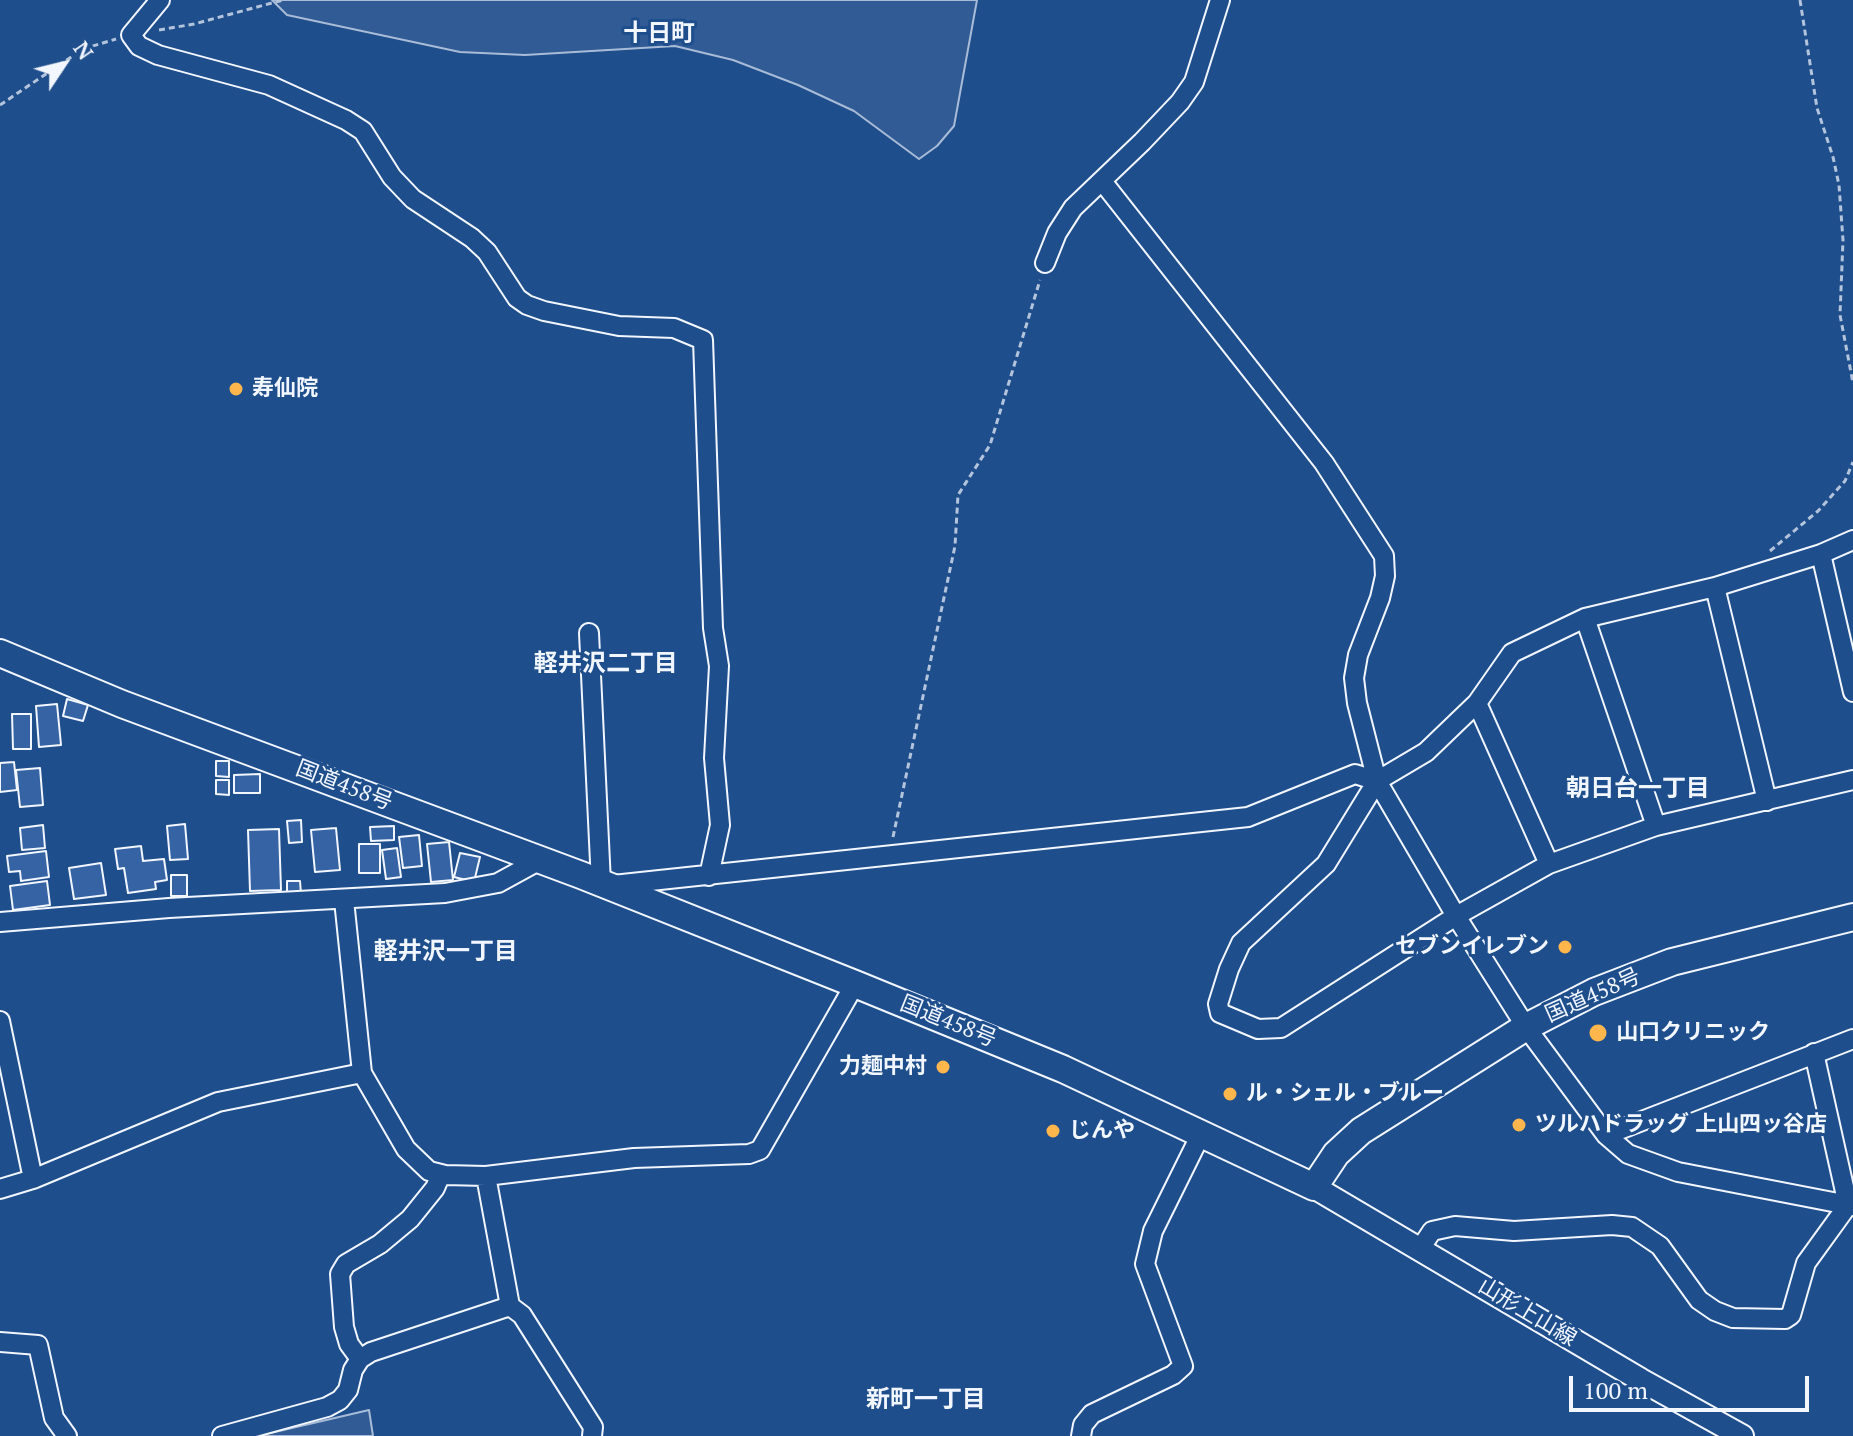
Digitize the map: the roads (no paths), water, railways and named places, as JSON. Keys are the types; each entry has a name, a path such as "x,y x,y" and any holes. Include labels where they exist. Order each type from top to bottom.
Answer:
{"highway":[{"name":"国道458号","path":"0,653 122,704 604,884 855,984 1063,1069 1314,1187 1336,1154 1361,1131 1526,1027 1594,992 1672,962 1853,917"}],"main road":[{"name":"山形上山線","path":"1314,1187 1742,1436"}],"street":[{"path":"160,0 131,35 139,46 158,55 269,85 346,120 363,131 392,177 413,199 472,238 487,252 517,298 527,305 619,326 674,328 703,340 713,628 719,666 714,758 720,825 709,876"},
{"path":"1045,263 1057,233 1073,208 1180,102 1194,82 1220,0"},
{"path":"1102,181 1324,463 1384,556 1385,576 1380,598 1358,655 1354,678 1357,703 1377,781 1526,1027 1606,1135 1628,1154 1678,1172 1851,1206"},
{"path":"1853,540 1821,554 1715,587 1585,618 1512,653 1477,703 1426,752 1377,781 1326,864 1241,943 1218,1004 1220,1013 1258,1029 1281,1028 1456,916 1549,864 1656,826 1853,780"},
{"path":"1821,554 1853,692"},
{"path":"1715,587 1767,801"},
{"path":"1585,618 1656,826"},
{"path":"589,633 604,884 709,876 1248,817 1355,774 1377,781"},
{"path":"1477,703 1549,864"},
{"path":"0,922 169,908 445,893 498,883 540,860"},
{"path":"344,900 362,1073 406,1149 429,1171 441,1174 486,1176 634,1158 749,1154 760,1150 855,984"},
{"path":"0,1021 33,1179"},
{"path":"1606,1135 1853,1039"},
{"path":"1814,1053 1851,1206"},
{"path":"0,1189 33,1179 218,1102 362,1073"},
{"path":"1081,1436 1083,1425 1092,1414 1173,1375 1183,1366 1145,1264 1153,1231 1201,1134"},
{"path":"360,1359 349,1344 344,1327 340,1274 346,1264 380,1244 410,1219 435,1188 441,1174"},
{"path":"486,1176 510,1306 522,1315 593,1427 592,1436"},
{"path":"1420,1249 1432,1231 1455,1226 1514,1231 1612,1225 1632,1227 1660,1246 1699,1300 1715,1311 1733,1318 1785,1319 1791,1315 1806,1263 1851,1206"},
{"path":"222,1436 327,1407 340,1400 348,1390 353,1370 360,1359 371,1352 510,1306"},
{"path":"0,1342 38,1345 54,1418 67,1436"}],"place":[{"name":"寿仙院","path":"236,389"},
{"name":"セブンイレブン","path":"1565,947"},
{"name":"山口クリニック","path":"1598,1033"},
{"name":"力麺中村","path":"943,1067"},
{"name":"ル・シェル・ブルー","path":"1230,1094"},
{"name":"ツルハドラッグ 上山四ッ谷店","path":"1519,1125"},
{"name":"じんや","path":"1053,1131"}],"district":[{"name":"十日町","path":"659,34"},
{"name":"軽井沢二丁目","path":"606,664"},
{"name":"朝日台一丁目","path":"1638,789"},
{"name":"軽井沢一丁目","path":"446,952"},
{"name":"新町一丁目","path":"926,1400"}]}
